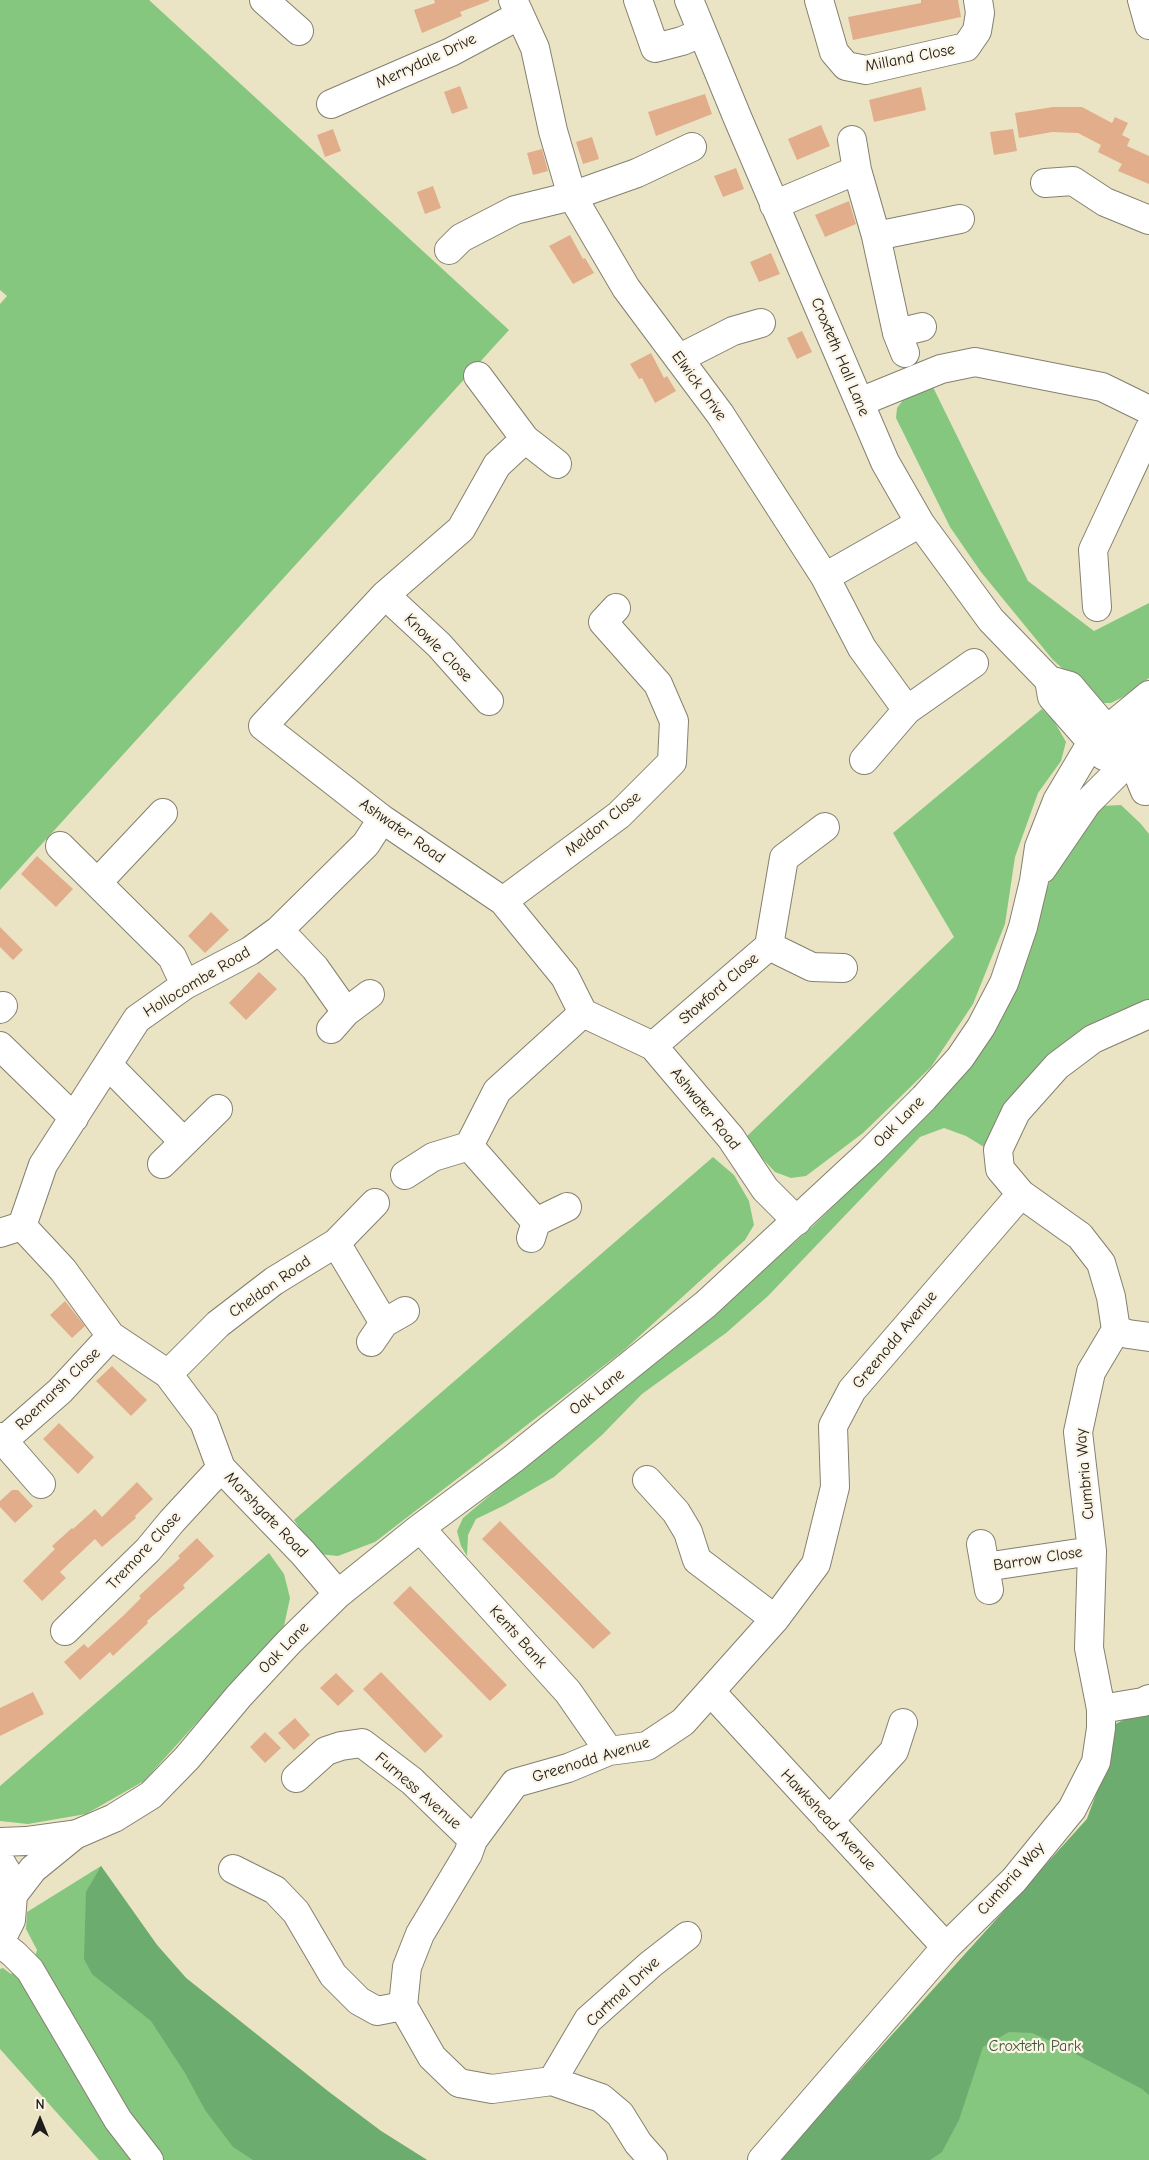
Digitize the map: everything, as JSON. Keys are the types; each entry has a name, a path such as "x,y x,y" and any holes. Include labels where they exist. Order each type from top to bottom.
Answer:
{"street":[{"path":"264,0 299,31"},
{"path":"638,0 655,48 682,41 701,33"},
{"name":"Croxteth Hall Lane","path":"689,0 701,33 885,462 920,523 991,620 1049,680 1052,697 1119,748 1147,794"},
{"name":"Milland Close","path":"819,0 834,52 846,66 866,70 966,47 977,31 980,13 978,0"},
{"path":"1142,0 1149,25"},
{"name":"Merrydale Drive","path":"331,104 450,52 516,7 535,48 553,131 572,196"},
{"path":"852,140 857,170 908,337"},
{"path":"449,250 461,238 514,210 572,196 637,173 692,146"},
{"path":"774,205 857,170"},
{"path":"1042,184 1072,181 1105,202 1149,220"},
{"name":"Elwick Drive","path":"572,196 626,288 720,414 825,577 862,648 907,710"},
{"path":"876,236 963,220"},
{"path":"680,358 734,331 761,323"},
{"path":"860,402 940,369 975,362 1102,387 1149,410"},
{"path":"478,376 524,439 557,464"},
{"path":"1096,607 1093,550 1149,430"},
{"name":"Ashwater Road","path":"524,439 497,465 461,529 385,595 263,726 382,820 504,901 565,977 582,1013 653,1046 731,1138 765,1189 797,1221"},
{"path":"825,577 920,523"},
{"name":"Knowle Close","path":"385,595 439,645 489,701"},
{"name":"Meldon Close","path":"504,901 619,815 672,762 674,721 658,684 604,622 616,608"},
{"path":"864,760 907,710 974,663"},
{"path":"1119,748 1149,695"},
{"path":"1119,748 1149,723"},
{"name":"Oak Lane","path":"1034,881 1087,803 1119,748"},
{"name":"Oak Lane","path":"13,1895 33,1869 77,1834 114,1818 151,1795 187,1758 270,1662 338,1594 420,1528 520,1453 706,1304 797,1221 917,1105 960,1058 981,1027 1004,983 1034,881 1039,847 1057,801 1119,748"},
{"path":"98,882 164,813"},
{"name":"Hollocombe Road","path":"11,1230 43,1165 137,1019 185,986 250,951 279,930 366,844 382,820"},
{"name":"Stowford Close","path":"653,1046 768,946 784,858 824,826"},
{"path":"60,846 172,957 185,986"},
{"path":"279,930 316,968 339,1021 370,994"},
{"path":"768,946 812,967 843,968"},
{"path":"405,1175 433,1157 469,1146 497,1090 582,1013"},
{"path":"1149,1014 1093,1039 1057,1066 1016,1112 998,1150 1000,1169 1021,1194 1080,1236 1101,1263 1111,1297 1116,1330 1149,1337"},
{"path":"0,1046 74,1118"},
{"path":"108,1065 184,1142"},
{"path":"162,1164 218,1109"},
{"path":"469,1146 534,1230 567,1206"},
{"name":"Greenodd Avenue","path":"403,2006 407,1967 420,1934 468,1854 474,1840 516,1783 568,1768 608,1751 648,1746 684,1722 776,1619 816,1564 835,1487 833,1426 852,1390 1021,1194"},
{"name":"Cheldon Road","path":"168,1374 218,1324 274,1280 336,1243 376,1203"},
{"name":"Marshgate Road","path":"11,1230 63,1270 111,1336 168,1374 204,1422 222,1468 303,1553 338,1594"},
{"path":"336,1243 387,1325"},
{"name":"Cumbria Way","path":"762,2160 946,1947 1014,1880 1072,1810 1096,1762 1101,1728 1101,1709 1089,1648 1092,1551 1078,1432 1091,1372 1116,1330"},
{"name":"Roemarsh Close","path":"41,1484 2,1439 60,1391 111,1336"},
{"name":"Tremore Close","path":"65,1631 148,1550 172,1521 222,1468"},
{"path":"648,1480 676,1512 688,1532 698,1560 776,1619"},
{"name":"Kents Bank","path":"420,1528 568,1692 608,1751"},
{"name":"Barrow Close","path":"985,1567 1092,1551"},
{"name":"Hawkshead Avenue","path":"712,1692 828,1821 946,1947"},
{"path":"1101,1709 1143,1702 1149,1699"},
{"path":"828,1821 894,1751 903,1723"},
{"name":"Furness Avenue","path":"296,1778 326,1751 341,1746 362,1743 412,1781 474,1840"},
{"name":"Oak Lane","path":"0,1842 26,1841 77,1834"},
{"path":"0,1861 9,1876 13,1895 11,1920 0,1942 30,1970 118,2120 149,2160"},
{"path":"233,1869 275,1890 296,1912 333,1975 359,2001 377,2011 403,2006 432,2057 459,2083 492,2089 552,2080 602,2098 620,2114 638,2143 653,2160"},
{"name":"Cartmel Drive","path":"552,2080 588,2020 686,1936"}],"green space":[{"path":"0,0 149,0 509,330 0,890 0,304 7,296 0,290"},
{"path":"931,383 1028,581 1094,631 1149,603 1149,678 1123,697 1111,703 1101,703 1053,660 981,572 950,527 896,418 897,408 907,395"},
{"path":"1042,709 1054,721 1066,742 1061,761 1038,793 1015,857 1005,924 973,1004 931,1067 863,1133 806,1176 791,1178 775,1172 744,1139 954,937 893,833"},
{"path":"1121,805 1149,834 1149,1002 1104,1018 1053,1052 1014,1095 996,1119 992,1136 990,1168 984,1147 966,1136 944,1128 920,1137 768,1296 726,1333 642,1394 602,1435 554,1477 476,1519 468,1535 467,1556 461,1546 457,1531 463,1518 547,1447 675,1348 812,1227 923,1119 967,1069 1008,1006 1038,909 1062,854 1102,806"},
{"path":"713,1157 734,1175 749,1201 754,1225 745,1240 623,1351 375,1542 338,1556 318,1554 294,1520"},
{"path":"269,1553 284,1574 290,1598 284,1626 144,1781 86,1814 28,1824 0,1821 0,1786"},
{"name":"Croxteth Park","path":"1149,1707 1149,2160 779,2160 1087,1819 1111,1754 1112,1726"},
{"name":"Croxteth Park","path":"1149,1707 1149,2095 1142,2089 1057,2044 1032,2033 1009,2032 983,2047 959,2120 942,2152 930,2160 779,2160 1087,1819 1111,1754 1112,1726"},
{"path":"101,1866 157,1945 186,1978 329,2092 381,2131 427,2160 99,2160 0,2049 0,1969 3,1968 11,1974 34,1960 37,1950 26,1929 27,1912"},
{"path":"101,1866 157,1945 186,1978 329,2092 381,2131 427,2160 253,2160 233,2147 205,2110 185,2073 151,2021 92,1974 84,1959 86,1892"}],"building":[{"path":"434,0 489,1 460,12 462,16 422,33 414,10 435,3"},
{"path":"921,0 958,0 961,17 853,40 848,17 921,3"},
{"path":"460,86 468,108 452,114 444,92"},
{"path":"921,87 926,110 874,122 869,100"},
{"path":"705,94 712,114 656,136 648,112"},
{"path":"1053,107 1082,107 1112,123 1115,117 1128,123 1122,135 1130,139 1127,146 1149,156 1149,184 1118,171 1122,164 1098,152 1101,145 1078,133 1052,132 1019,138 1015,113"},
{"path":"821,125 830,146 797,160 788,139"},
{"path":"333,129 341,151 325,157 317,135"},
{"path":"1013,129 1017,151 994,155 990,132"},
{"path":"592,137 599,159 583,164 576,142"},
{"path":"542,149 548,171 533,175 527,153"},
{"path":"736,168 744,189 723,197 714,176"},
{"path":"433,186 441,208 425,214 417,192"},
{"path":"849,201 856,224 825,237 815,215"},
{"path":"570,235 583,259 585,258 594,273 573,284 549,246"},
{"path":"771,253 780,274 759,282 750,262"},
{"path":"802,331 812,352 797,359 787,338"},
{"path":"651,353 664,378 667,376 676,391 655,403 642,378 639,379 630,364"},
{"path":"37,856 73,889 56,907 21,874"},
{"path":"211,912 229,930 205,953 188,936"},
{"path":"0,927 23,950 13,960 0,947"},
{"path":"259,972 277,989 246,1020 229,1003"},
{"path":"65,1301 85,1326 72,1338 50,1315"},
{"path":"112,1366 147,1400 131,1416 96,1381"},
{"path":"59,1423 94,1457 78,1474 43,1439"},
{"path":"137,1482 153,1499 135,1516 136,1518 102,1547 95,1539 60,1572 66,1578 42,1601 23,1581 55,1549 52,1546 72,1528 95,1509 102,1517"},
{"path":"12,1490 18,1490 33,1506 15,1523 0,1507 0,1501"},
{"path":"500,1521 611,1633 593,1649 482,1539"},
{"path":"197,1538 214,1556 183,1585 185,1588 147,1621 148,1623 113,1656 110,1652 80,1680 64,1662 84,1644 88,1648 124,1615 141,1598 139,1596 180,1558 178,1556"},
{"path":"410,1586 507,1685 490,1701 393,1603"},
{"path":"381,1672 443,1736 425,1753 363,1689"},
{"path":"336,1673 354,1691 338,1706 320,1688"},
{"path":"33,1692 44,1714 0,1736 0,1708"},
{"path":"295,1718 310,1735 294,1750 278,1733"},
{"path":"265,1732 281,1748 265,1763 250,1747"}]}
